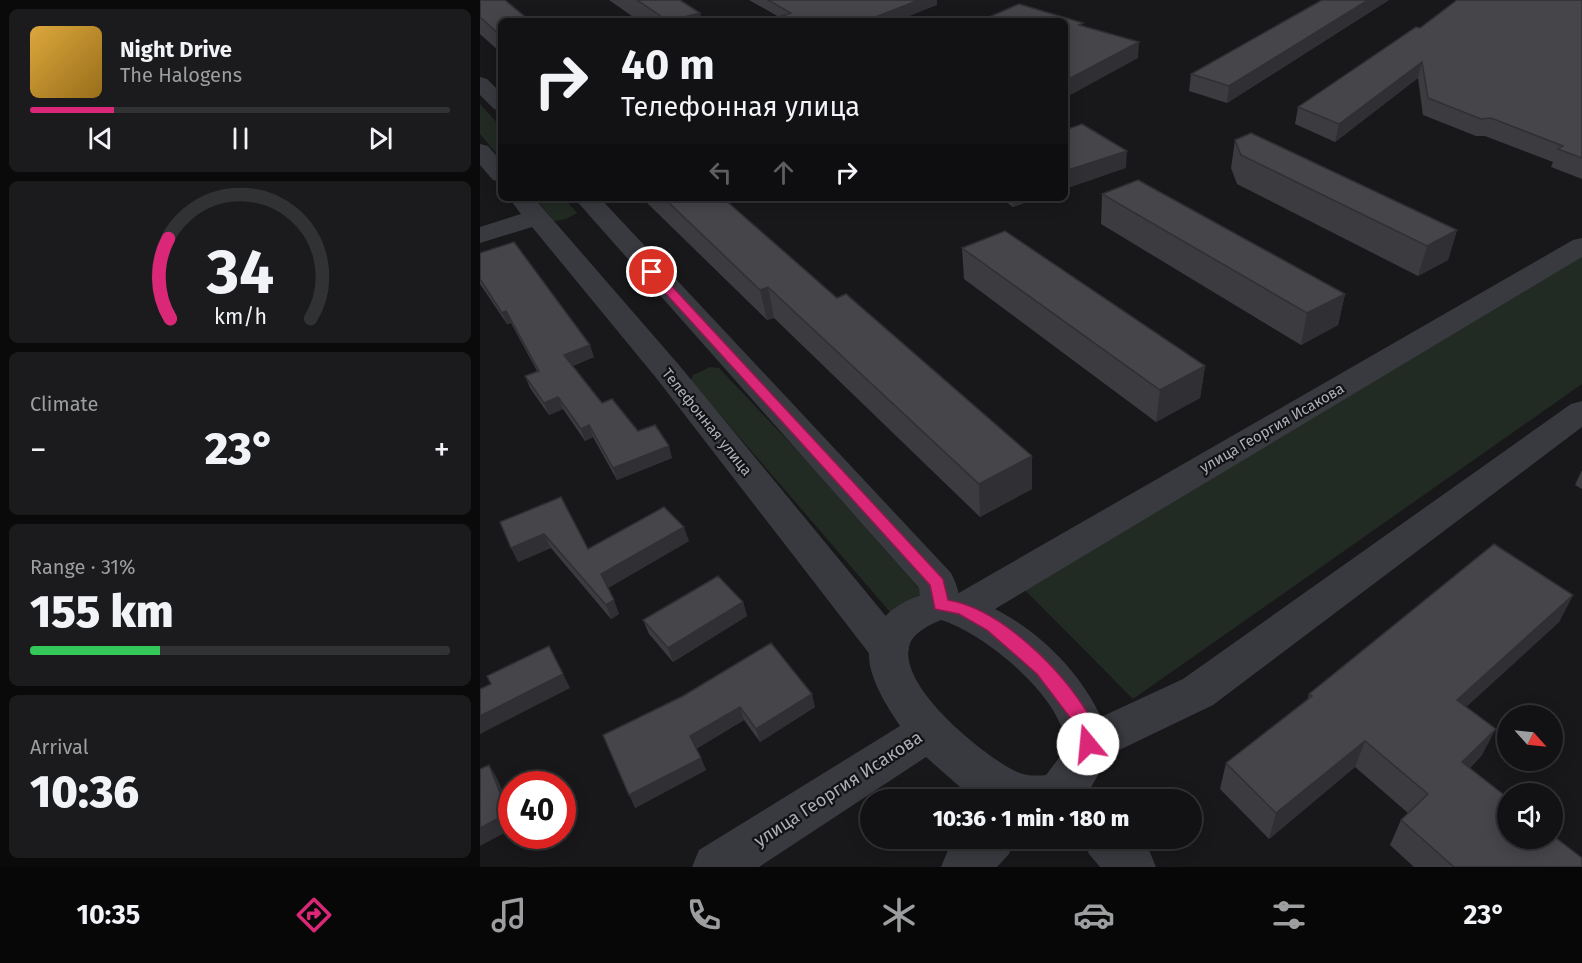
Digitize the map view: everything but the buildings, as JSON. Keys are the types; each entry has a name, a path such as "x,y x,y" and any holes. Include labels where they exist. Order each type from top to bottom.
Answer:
{"street":[{"path":"480,83 498,102"},
{"path":"480,151 498,172"},
{"path":"589,201 937,583 952,607 993,625 1043,669 1083,722 1088,744 1086,759 1072,781 1059,789"},
{"path":"480,235 529,207"},
{"name":"Телефонная улица","path":"529,207 668,372 889,650"},
{"name":"улица Георгия Исакова","path":"889,650 895,632 921,610 952,607 1582,246"},
{"path":"1088,744 1198,692 1582,411"},
{"path":"889,650 892,675 902,694 929,731 969,768 1000,786 1014,789"},
{"name":"улица Георгия Исакова","path":"716,867 929,731"},
{"path":"965,867 982,849"},
{"path":"1116,849 1132,867"}],"shaded area":[{"path":"480,104 498,124 498,155 480,134"},
{"path":"537,201 567,201 577,213 566,219 554,221"},
{"path":"1582,252 1582,384 1133,699 1021,586"},
{"path":"710,367 719,368 809,463 922,592 913,605 905,610 890,612 691,381 693,375"}],"route":[{"path":"652,272 937,583 941,605 963,609 993,625 1021,647 1043,669 1070,701 1083,722 1088,744"}]}
